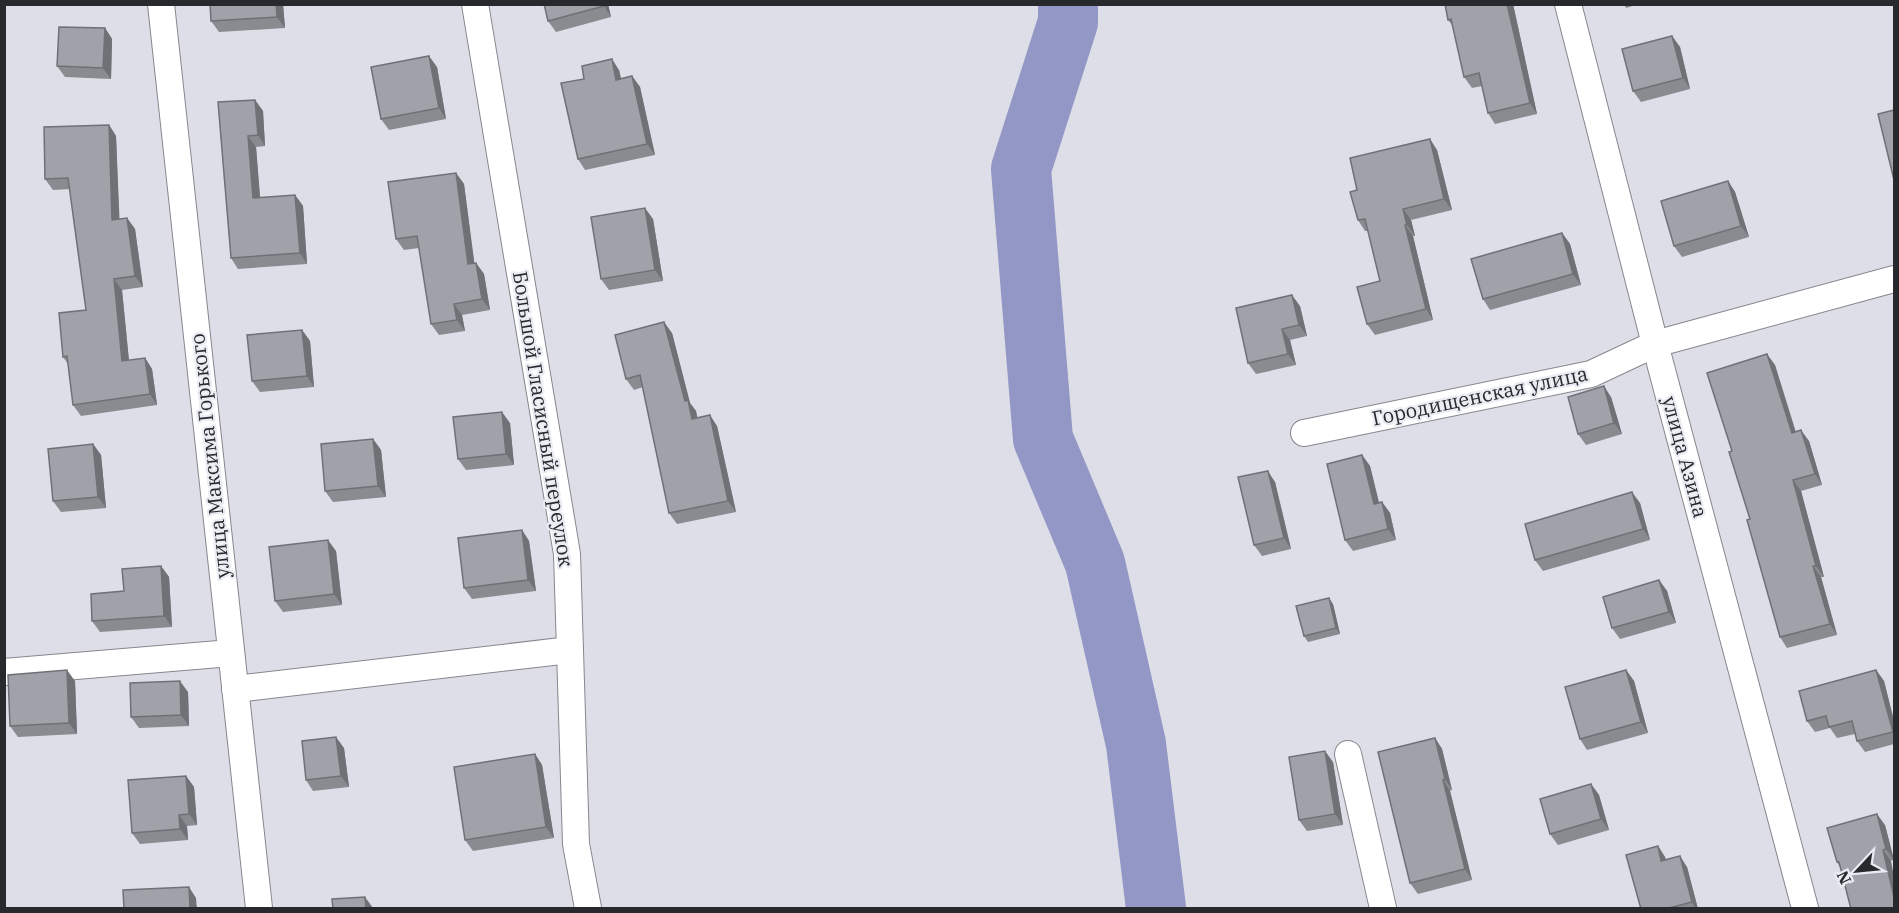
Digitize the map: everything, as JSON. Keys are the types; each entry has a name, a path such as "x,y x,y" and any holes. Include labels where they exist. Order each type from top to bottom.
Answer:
{"street":[{"name":"улица Максима Горького","path":"161,4 259,909"},
{"name":"Большой Гласисный переулок","path":"475,4 567,554 576,844 588,909"},
{"name":"улица Азина","path":"1568,4 1655,344 1805,909"},
{"name":"Городищенская улица","path":"1304,433 1591,374 1655,344 1894,279"},
{"path":"235,689 570,650"},
{"path":"4,672 231,653"},
{"path":"1348,754 1383,909"}],"building":[{"path":"210,4 276,4 277,17 211,21"},
{"path":"544,4 603,4 604,6 548,21"},
{"path":"1445,4 1507,4 1530,103 1488,113 1479,73 1464,77 1451,19 1448,20"},
{"path":"59,27 105,28 103,68 57,66"},
{"path":"1672,36 1683,78 1633,91 1622,49"},
{"path":"429,56 439,108 381,119 371,67"},
{"path":"612,59 616,80 632,76 647,144 578,159 561,83 584,79 582,66"},
{"path":"255,100 258,135 248,136 253,198 295,195 300,253 231,258 218,102"},
{"path":"1894,110 1894,180 1878,114"},
{"path":"109,125 112,220 127,218 135,276 114,279 122,361 145,358 150,394 73,405 67,356 63,357 59,313 86,310 68,178 45,179 44,127"},
{"path":"1430,139 1444,199 1403,209 1426,309 1367,324 1357,287 1380,281 1365,219 1358,220 1350,192 1357,190 1350,158"},
{"path":"456,173 468,264 476,263 482,299 454,304 457,320 431,324 417,236 396,239 388,182"},
{"path":"1728,181 1741,226 1674,246 1661,201"},
{"path":"645,208 655,270 601,279 591,217"},
{"path":"1562,233 1573,274 1483,299 1471,259"},
{"path":"1292,295 1299,325 1282,329 1288,354 1248,363 1236,308"},
{"path":"664,322 692,419 710,415 728,501 669,513 640,375 626,379 615,335"},
{"path":"302,330 307,376 252,381 247,335"},
{"path":"1767,354 1792,433 1801,430 1815,474 1793,480 1816,566 1813,566 1830,624 1780,637 1747,520 1750,519 1729,452 1732,451 1707,373"},
{"path":"1604,386 1614,423 1578,434 1568,397"},
{"path":"502,412 506,454 458,459 453,417"},
{"path":"373,439 378,486 325,491 321,444"},
{"path":"93,444 98,497 53,501 48,449"},
{"path":"1362,455 1374,504 1382,502 1388,529 1345,540 1327,464"},
{"path":"1268,471 1284,538 1254,545 1238,477"},
{"path":"1632,492 1643,529 1535,560 1525,524"},
{"path":"522,530 528,580 464,588 458,538"},
{"path":"328,540 334,594 275,601 269,547"},
{"path":"161,566 164,616 92,621 91,594 124,591 122,569"},
{"path":"1659,580 1669,612 1612,628 1603,597"},
{"path":"1329,598 1336,628 1304,636 1296,606"},
{"path":"67,670 69,723 10,726 8,675"},
{"path":"1626,670 1641,722 1580,739 1565,687"},
{"path":"1876,670 1893,732 1857,741 1852,721 1829,727 1826,716 1807,721 1799,691"},
{"path":"180,681 181,715 131,717 130,683"},
{"path":"336,737 341,776 306,780 302,741"},
{"path":"1435,738 1465,869 1410,883 1378,752"},
{"path":"1325,751 1335,814 1299,820 1289,757"},
{"path":"535,754 546,827 465,840 454,767"},
{"path":"186,776 189,814 179,815 180,829 132,833 128,780"},
{"path":"1591,784 1601,819 1550,834 1540,799"},
{"path":"1877,814 1886,849 1883,850 1894,897 1894,909 1851,909 1839,862 1837,862 1827,828"},
{"path":"1658,846 1661,861 1680,856 1692,902 1665,909 1641,909 1626,855"},
{"path":"189,887 190,909 124,909 123,890"},
{"path":"365,897 366,909 333,909 332,899"}],"waterway":[{"path":"1068,4 1068,22 1021,169 1043,439 1095,563 1136,744 1156,908"}]}
